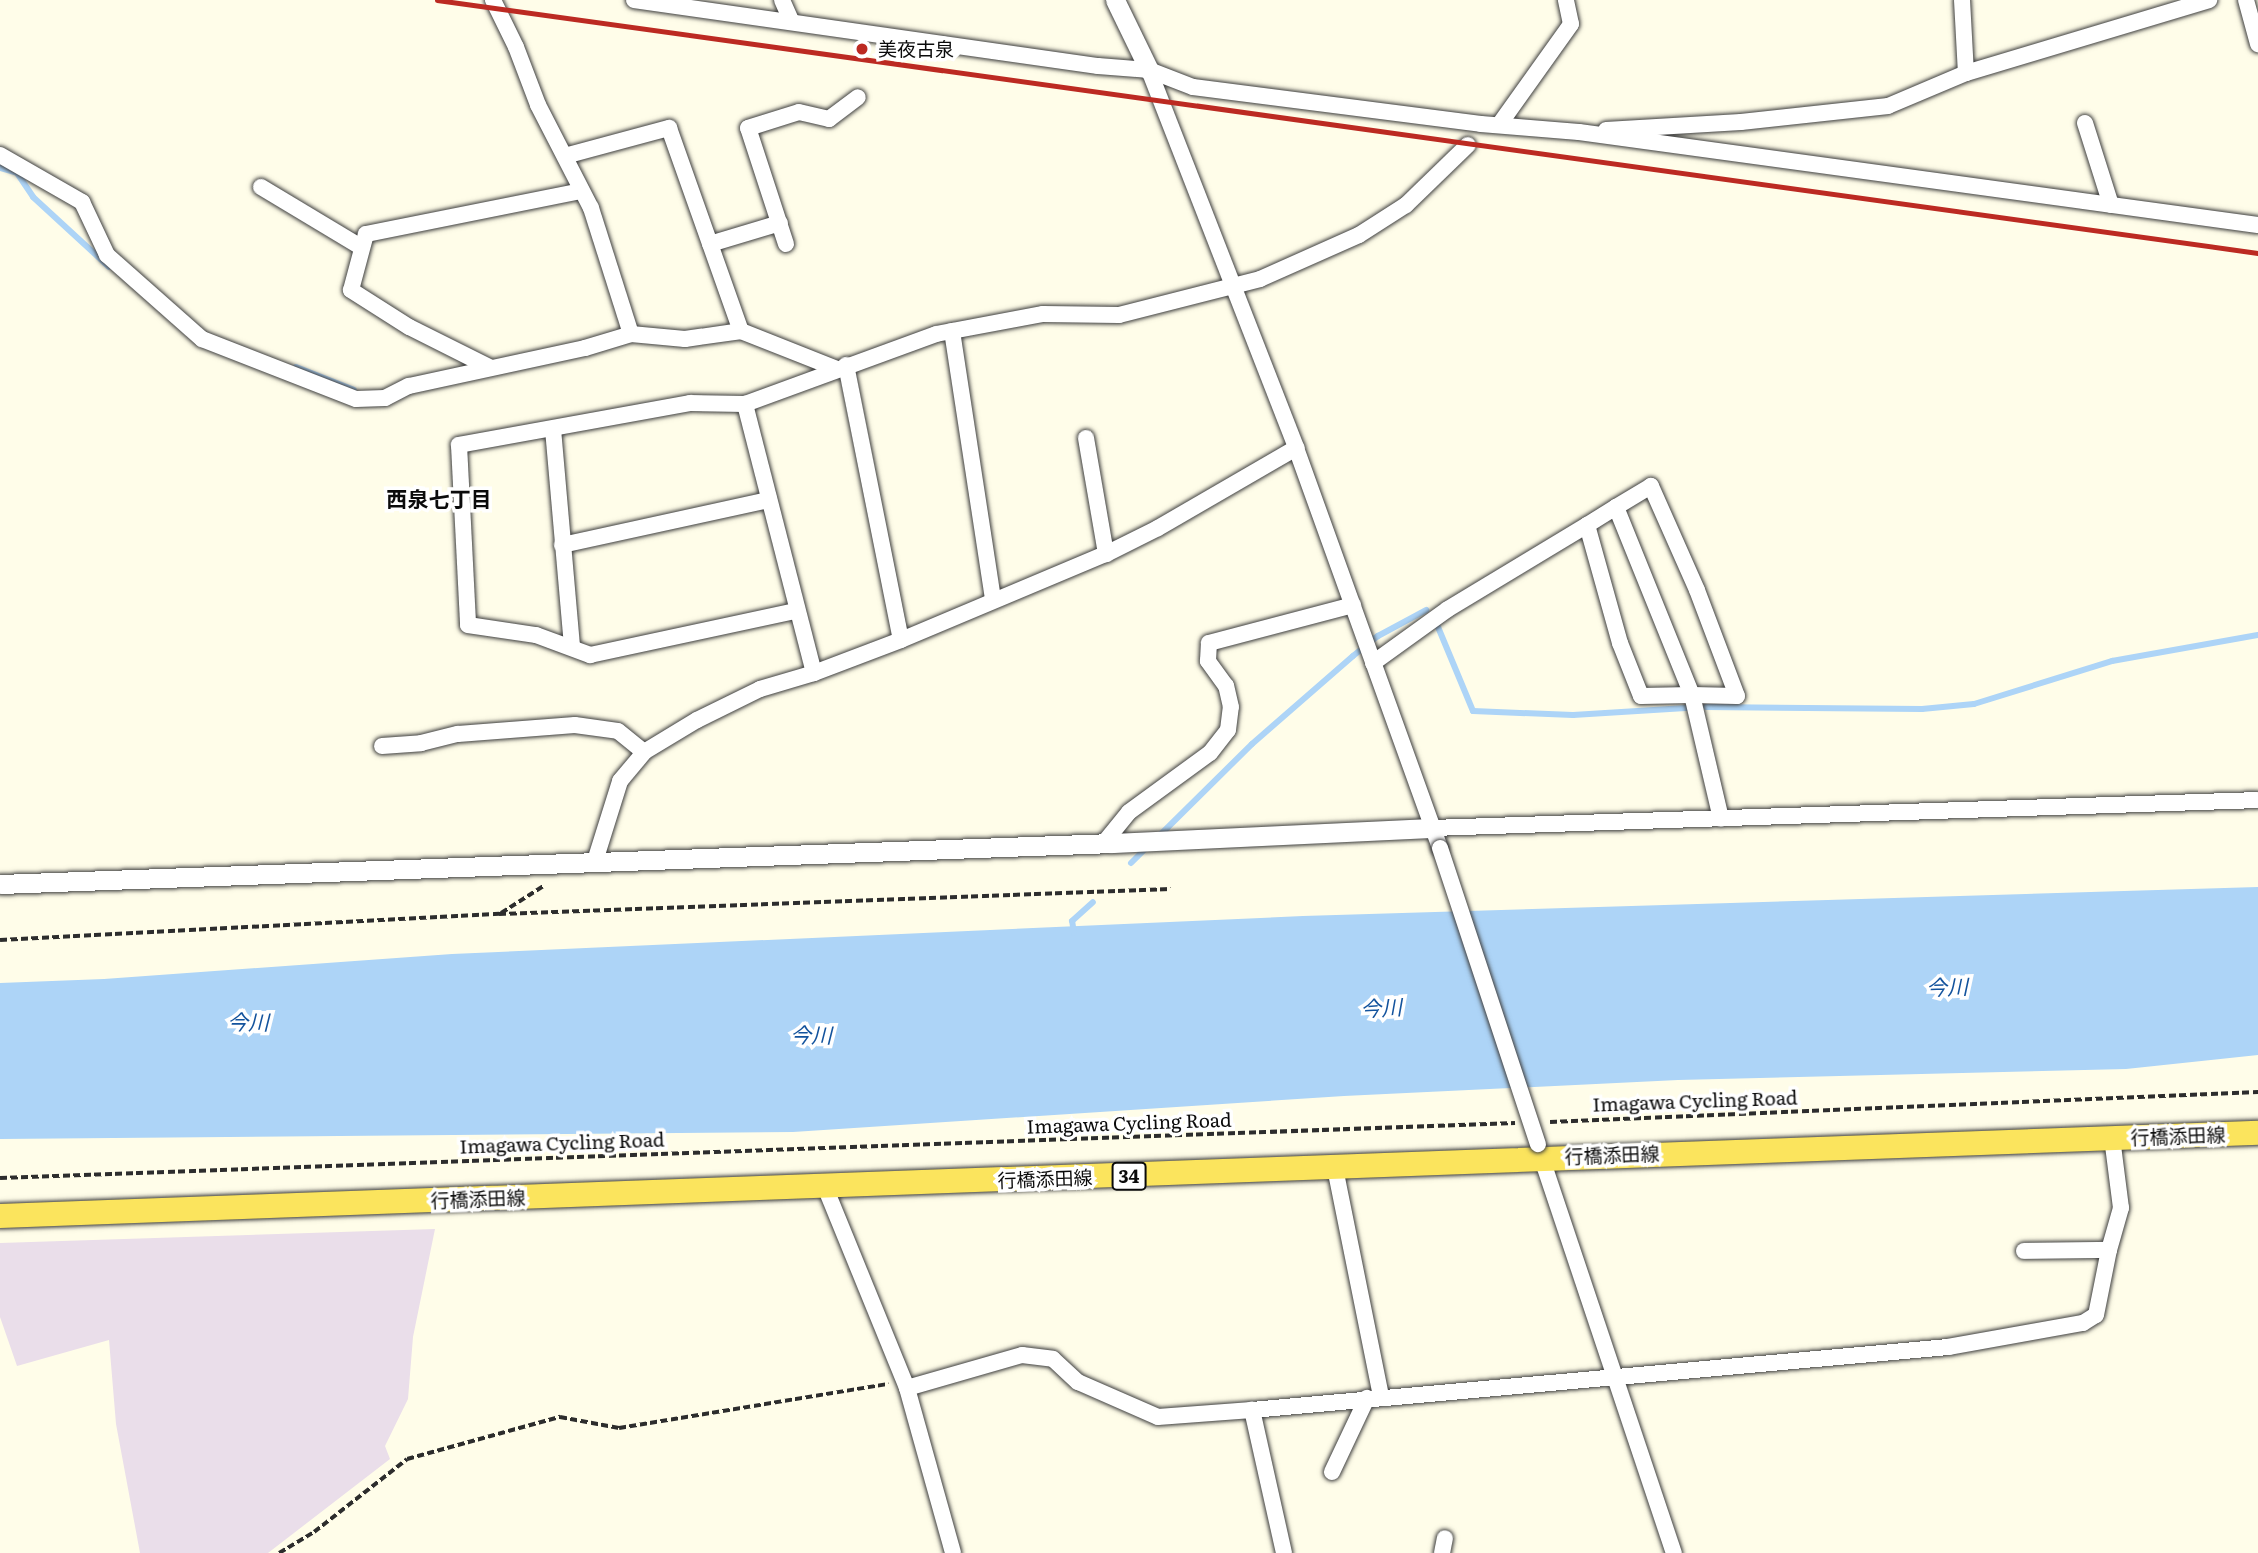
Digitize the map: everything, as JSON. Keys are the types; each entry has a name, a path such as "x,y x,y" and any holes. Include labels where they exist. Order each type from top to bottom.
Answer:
{"main road":[{"name":"行橋添田線","path":"0,1216 1335,1168 1539,1151 2258,1133"}],"street":[{"path":"494,0 538,105 591,208 631,334"},
{"path":"634,0 663,2 1098,66 1149,70 1192,87 1499,125 1579,132 2258,225"},
{"path":"782,0 792,22"},
{"path":"1115,0 1149,70 1296,448 1353,605 1440,848 1613,1378 1674,1553"},
{"path":"1499,125 1571,24 1566,0"},
{"path":"1962,0 1966,72"},
{"path":"1579,132 1741,122 1888,106 1966,72 2209,0"},
{"path":"2246,0 2258,44"},
{"path":"786,244 748,128 799,113 829,119 858,97"},
{"path":"2085,123 2111,205"},
{"path":"565,156 669,128 741,331"},
{"path":"796,611 590,655 572,647 507,629 468,625 458,445 690,403 745,404 842,367 952,331 1042,314 1119,315 1260,279 1359,235 1406,205 1468,145"},
{"path":"0,155 82,202 107,255 202,339 364,400 385,398 409,386 585,348 631,334 685,339 741,331 842,367"},
{"path":"261,187 361,247"},
{"path":"489,367 409,327 351,290 366,234 581,191"},
{"path":"710,244 779,223"},
{"path":"952,331 993,599"},
{"path":"842,367 901,640"},
{"path":"745,404 814,673"},
{"path":"553,429 572,647"},
{"path":"1086,438 1106,554"},
{"path":"595,861 620,781 644,752 744,695 814,673 901,640 993,599 1106,554 1158,528 1296,448"},
{"path":"1372,660 1448,608 1651,486 1698,590 1737,696 1641,696 1620,643 1587,525"},
{"path":"562,545 769,500"},
{"path":"1616,507 1692,695 1721,819"},
{"path":"1107,844 1129,812 1210,753 1228,730 1231,707 1226,686 1208,661 1209,643 1353,605"},
{"path":"382,746 421,743 458,734 575,725 618,731 644,752"},
{"path":"0,884 1107,844 1432,828 2258,800"},
{"path":"905,1385 1023,1355 1053,1359 1078,1382 1157,1417 1948,1347 2065,1328 2096,1315 2109,1250 2121,1209 2112,1138"},
{"path":"1332,1472 1374,1397 1335,1168"},
{"path":"825,1187 905,1385 953,1553"},
{"path":"2024,1251 2109,1250"},
{"path":"1252,1410 1284,1553"}],"path":[{"path":"499,914 568,870 570,862"},
{"path":"0,940 499,914 1171,889"},
{"name":"Imagawa Cycling Road","path":"1539,1122 2258,1092"},
{"name":"Imagawa Cycling Road","path":"0,1178 1525,1123"},
{"path":"279,1553 314,1532 407,1459 560,1418 619,1428 905,1385"}],"shaded area":[{"path":"435,1229 413,1337 408,1399 385,1446 390,1459 268,1553 140,1553 116,1424 109,1340 17,1366 0,1317 0,1243"}],"water":[{"name":"今川","path":"2258,887 2258,1055 2126,1069 1678,1080 1344,1096 793,1132 0,1139 0,983 104,979 452,954 1303,916"}],"waterway":[{"path":"0,168 17,173 33,197 109,267"},
{"path":"296,367 354,390"},
{"path":"1159,836 1252,744 1353,656 1378,636 1426,610"},
{"path":"1438,627 1473,711 1573,715 1686,708"},
{"path":"1706,707 1922,709 1974,704 2112,661 2258,635"},
{"path":"1131,863 1148,846"},
{"path":"1074,933 1072,921 1093,902"}],"railway":[{"path":"437,0 2258,253"}],"place":[{"name":"美夜古泉","path":"862,49"}],"district":[{"name":"西泉七丁目","path":"439,498"}]}
